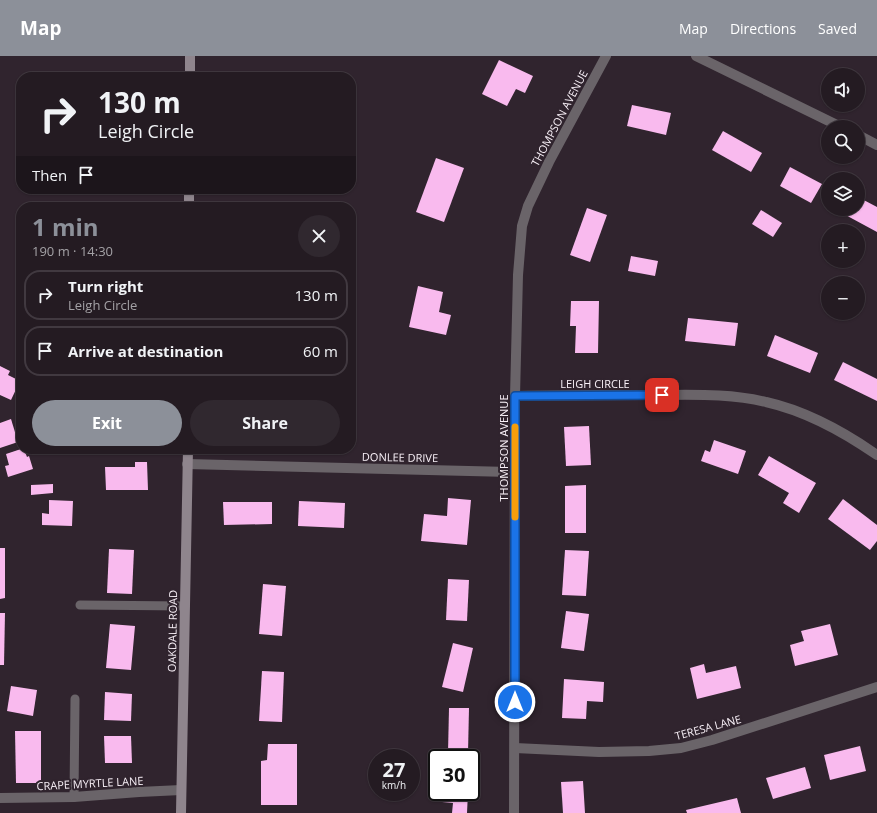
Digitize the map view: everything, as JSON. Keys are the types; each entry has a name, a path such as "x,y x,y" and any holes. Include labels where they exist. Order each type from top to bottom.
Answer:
{"main road":[{"path":"190,56 190,72"},
{"name":"OAKDALE ROAD","path":"181,813 188,454"}],"street":[{"name":"THOMPSON AVENUE","path":"514,813 515,396 518,275 522,226 528,206 549,162 606,56"},
{"path":"696,56 827,120"},
{"path":"865,139 877,145"},
{"name":"LEIGH CIRCLE","path":"515,396 677,395 740,397 789,408 815,419 877,455"},
{"name":"DONLEE DRIVE","path":"187,464 515,472"},
{"name":"TERESA LANE","path":"515,748 599,752 649,751 681,748 712,740 877,687"},
{"name":"CRAPE MYRTLE LANE","path":"0,798 74,797 181,790"}],"lane":[{"path":"80,605 184,606"},
{"path":"74,797 75,699"}],"building":[{"path":"499,60 533,76 525,93 516,89 507,106 482,94"},
{"path":"632,105 671,113 666,135 627,126"},
{"path":"723,131 762,153 751,172 712,150"},
{"path":"436,158 464,168 444,222 416,212"},
{"path":"790,167 821,183 811,203 780,186"},
{"path":"865,201 877,207 877,232 865,226 865,224 847,216 865,216"},
{"path":"587,208 607,215 590,262 570,255"},
{"path":"761,210 782,223 773,237 752,224"},
{"path":"631,256 658,261 655,276 628,271"},
{"path":"418,286 443,292 439,312 451,315 446,335 409,327"},
{"path":"571,301 599,301 598,353 575,353 576,326 570,326"},
{"path":"688,318 738,323 735,346 685,341"},
{"path":"775,335 818,353 810,373 767,356"},
{"path":"843,362 877,379 877,401 834,380"},
{"path":"0,366 10,371 8,375 16,379 16,389 11,400 0,395"},
{"path":"11,419 16,435 16,443 0,448 0,423"},
{"path":"589,426 591,465 566,466 564,427"},
{"path":"714,440 746,451 738,474 701,461 705,450 710,452"},
{"path":"16,451 16,454 26,454 27,457 29,456 33,469 8,477 5,466 9,465 6,454"},
{"path":"769,456 816,483 799,513 783,503 789,493 758,475"},
{"path":"135,462 147,462 148,490 106,490 105,467 135,467"},
{"path":"53,484 53,493 31,495 31,485"},
{"path":"586,485 586,533 565,533 565,486"},
{"path":"448,498 471,500 467,545 421,541 424,514 447,516"},
{"path":"843,499 877,525 877,541 870,550 828,519"},
{"path":"49,500 73,501 72,526 42,525 42,513 49,514"},
{"path":"299,501 345,503 344,528 298,526"},
{"path":"223,502 272,502 272,524 224,525"},
{"path":"0,548 5,548 5,598 0,599"},
{"path":"109,549 134,550 132,594 107,593"},
{"path":"565,550 589,551 586,596 562,595"},
{"path":"448,579 469,580 467,621 446,620"},
{"path":"263,584 286,586 282,636 259,634"},
{"path":"566,611 589,614 584,651 561,648"},
{"path":"0,613 5,613 4,665 0,665"},
{"path":"110,624 135,626 131,670 106,668"},
{"path":"830,624 838,655 795,666 790,645 804,641 801,631"},
{"path":"453,643 473,648 463,692 442,687"},
{"path":"704,664 706,673 736,666 741,688 697,699 690,668"},
{"path":"262,671 284,672 282,722 259,721"},
{"path":"564,679 604,682 603,702 587,701 586,719 562,718"},
{"path":"11,686 37,690 33,716 7,711"},
{"path":"105,692 132,694 131,721 104,720"},
{"path":"449,708 469,708 468,749 448,749"},
{"path":"15,731 41,731 41,783 16,783"},
{"path":"104,736 131,736 132,763 105,763"},
{"path":"268,744 297,744 297,805 261,805 261,761 267,760"},
{"path":"860,746 866,771 830,780 824,755"},
{"path":"805,767 811,788 773,799 766,778"},
{"path":"583,781 585,813 563,813 561,782"},
{"path":"737,798 741,813 687,813 686,810"},
{"path":"468,801 467,813 452,813 453,803 442,802"}],"slow traffic":[{"path":"515,427 515,517"}],"route":[{"path":"515,702 515,396 662,395"}]}
